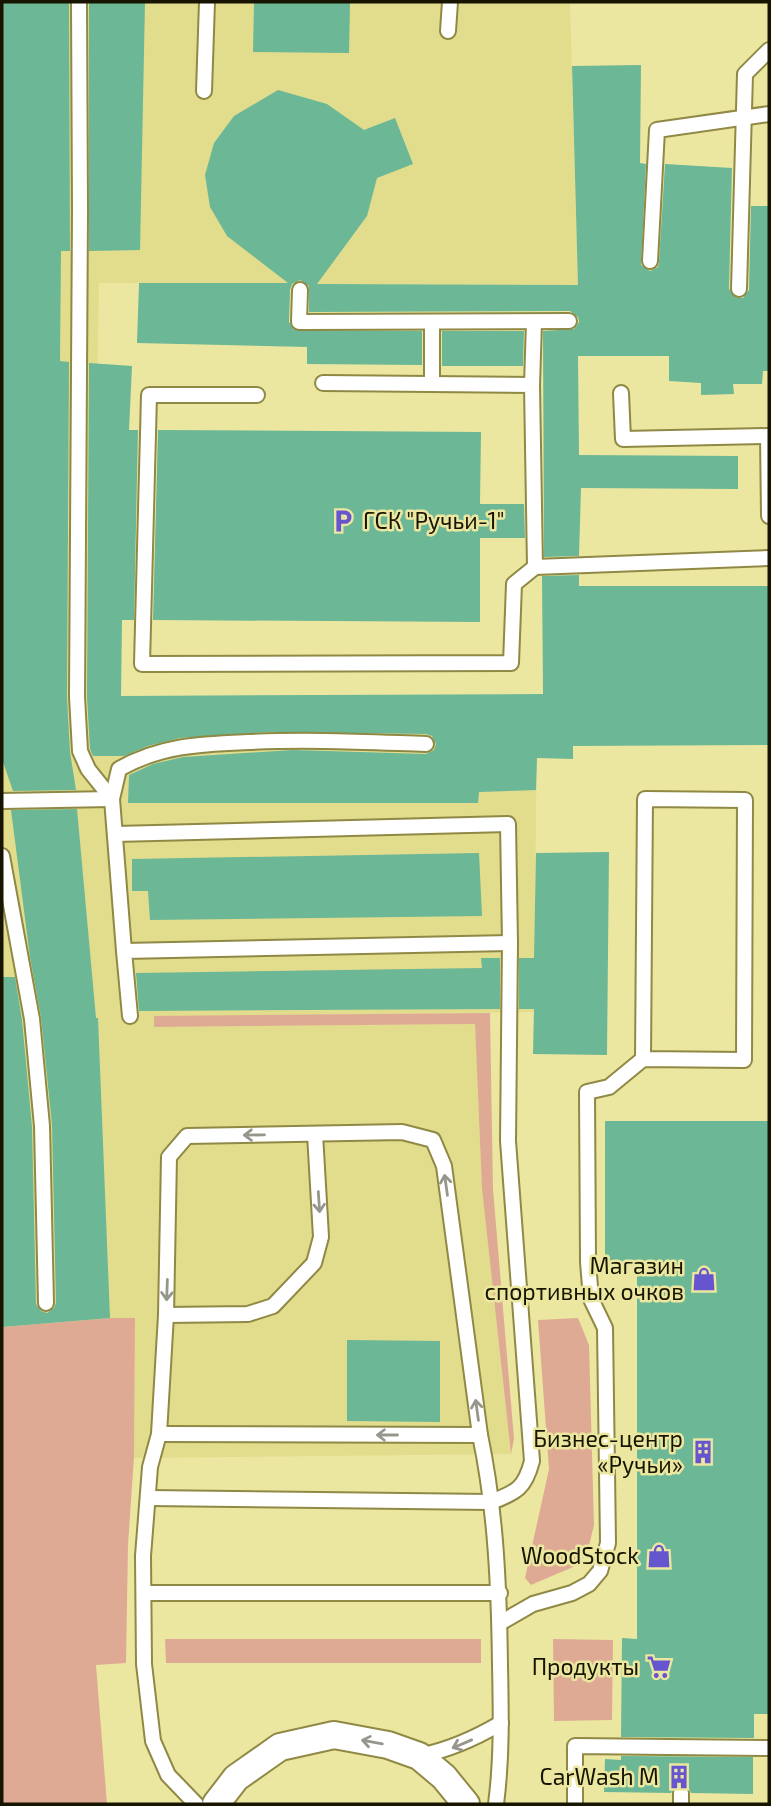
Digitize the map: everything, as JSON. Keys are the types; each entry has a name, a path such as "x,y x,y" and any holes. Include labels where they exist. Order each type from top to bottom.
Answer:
{"street":[{"path":"216,1804 236,1779 281,1747 334,1735 388,1745 419,1756 444,1777 466,1804"}],"lane":[{"path":"79,2 77,697 80,751 88,769 112,799"},
{"path":"204,91 207,2"},
{"path":"449,31 450,2"},
{"path":"739,289 745,74 769,50"},
{"path":"650,261 657,130 769,114"},
{"path":"300,290 299,322 569,321"},
{"path":"432,322 432,384"},
{"path":"534,322 532,385 535,567"},
{"path":"323,383 532,385"},
{"path":"621,393 623,439 769,436 769,516"},
{"path":"257,395 149,395 142,664 511,663 514,584 535,567 769,558"},
{"path":"131,1017 112,799 119,769 135,760 181,745 303,740 426,744"},
{"path":"2,801 112,799"},
{"path":"500,1623 533,1604 589,1584 600,1571 608,1544 604,1328 591,1299 588,1262 587,1091 609,1087 643,1059 744,1060 745,800 645,799 643,1059"},
{"path":"115,834 508,824 508,1141 532,1461 526,1483 509,1495 491,1502 148,1499"},
{"path":"2,856 32,1019 42,1126 47,1303"},
{"path":"124,951 510,943"},
{"path":"196,1804 168,1775 153,1741 144,1664 143,1556 150,1467 159,1434 166,1315 169,1157 187,1136 402,1132 433,1140 444,1166 491,1502 500,1593 501,1723 496,1804"},
{"path":"166,1315 248,1314 273,1306 314,1263 321,1237 315,1134"},
{"path":"159,1434 480,1435"},
{"path":"144,1592 500,1593"},
{"path":"419,1756 446,1750 471,1740 501,1723"},
{"path":"575,1804 575,1746 681,1754 769,1748"}],"shaded area":[{"path":"2,2 570,2 578,285 99,283 92,734 537,727 534,1012 154,1017 155,1027 475,1024 482,1189 511,1454 134,1458 135,1318 2,1327"},
{"path":"490,1013 493,1189 514,1439 511,1454 482,1189 475,1024 154,1027 154,1016"},
{"path":"135,1318 134,1457 128,1545 126,1663 96,1665 107,1804 2,1804 2,1327"},
{"path":"578,1318 589,1345 594,1525 587,1554 573,1567 531,1585 525,1578 549,1469 538,1320"},
{"path":"165,1639 481,1639 481,1663 166,1663"},
{"path":"553,1639 613,1640 612,1720 554,1721"}],"building":[{"path":"2,2 69,2 70,251 61,251 60,361 69,362 67,697 70,752 76,790 13,791 2,759"},
{"path":"89,2 145,2 140,250 89,251"},
{"path":"254,2 350,2 349,53 253,52"},
{"path":"641,65 640,163 646,164 641,265 650,271 658,267 665,164 732,168 729,289 735,297 743,298 749,290 751,206 769,206 769,371 763,371 762,384 733,384 734,394 701,395 701,383 669,381 669,356 578,356 579,455 738,456 738,489 581,488 579,556 544,557 543,331 574,329 579,322 578,317 570,311 309,312 309,286 300,280 292,284 290,290 289,322 294,330 422,331 422,365 307,364 307,347 137,343 139,283 288,283 227,236 210,207 205,175 214,143 234,116 278,90 327,104 364,130 395,118 413,164 377,178 367,216 317,284 578,285 572,66"},
{"path":"442,331 524,331 523,366 442,366"},
{"path":"89,363 132,366 129,430 138,430 134,620 122,620 121,696 543,694 542,576 579,575 579,586 769,586 769,745 573,746 573,759 537,758 536,790 479,792 478,803 128,803 129,775 153,764 183,757 293,750 426,754 434,750 436,744 432,736 426,734 270,732 180,738 148,746 124,756 93,756 90,749 87,697"},
{"name":"ГСК \"Ручьи-1\"","path":"158,430 481,432 480,504 524,504 525,538 480,538 480,622 153,620"},
{"path":"77,809 98,1018 110,1318 2,1327 2,977 15,977 22,1020 32,1127 36,1304 41,1311 47,1313 56,1303 52,1125 41,1017 30,957 11,810"},
{"path":"609,852 607,1055 533,1054 534,1009 519,1009 519,958 534,958 536,853"},
{"path":"479,853 482,916 150,920 148,891 132,891 132,859"},
{"path":"481,958 500,958 500,1009 139,1011 136,973 482,968"},
{"name":"Бизнес-центр «Ручьи»","path":"605,1121 769,1121 769,1714 754,1714 754,1738 621,1737 622,1638 637,1639 637,1261 605,1262"},
{"path":"347,1340 440,1341 440,1422 347,1421"},
{"name":"CarWash M","path":"621,1756 753,1757 753,1794 691,1793 682,1783 676,1785 671,1793 604,1792 605,1759 621,1760"}],"place":[{"name":"ГСК \"Ручьи-1\"","path":"343,521"},
{"name":"Магазин спортивных очков","path":"704,1279"},
{"name":"Бизнес-центр «Ручьи»","path":"703,1452"},
{"name":"WoodStock","path":"659,1556"},
{"name":"Продукты","path":"659,1667"},
{"name":"CarWash M","path":"679,1777"}]}
